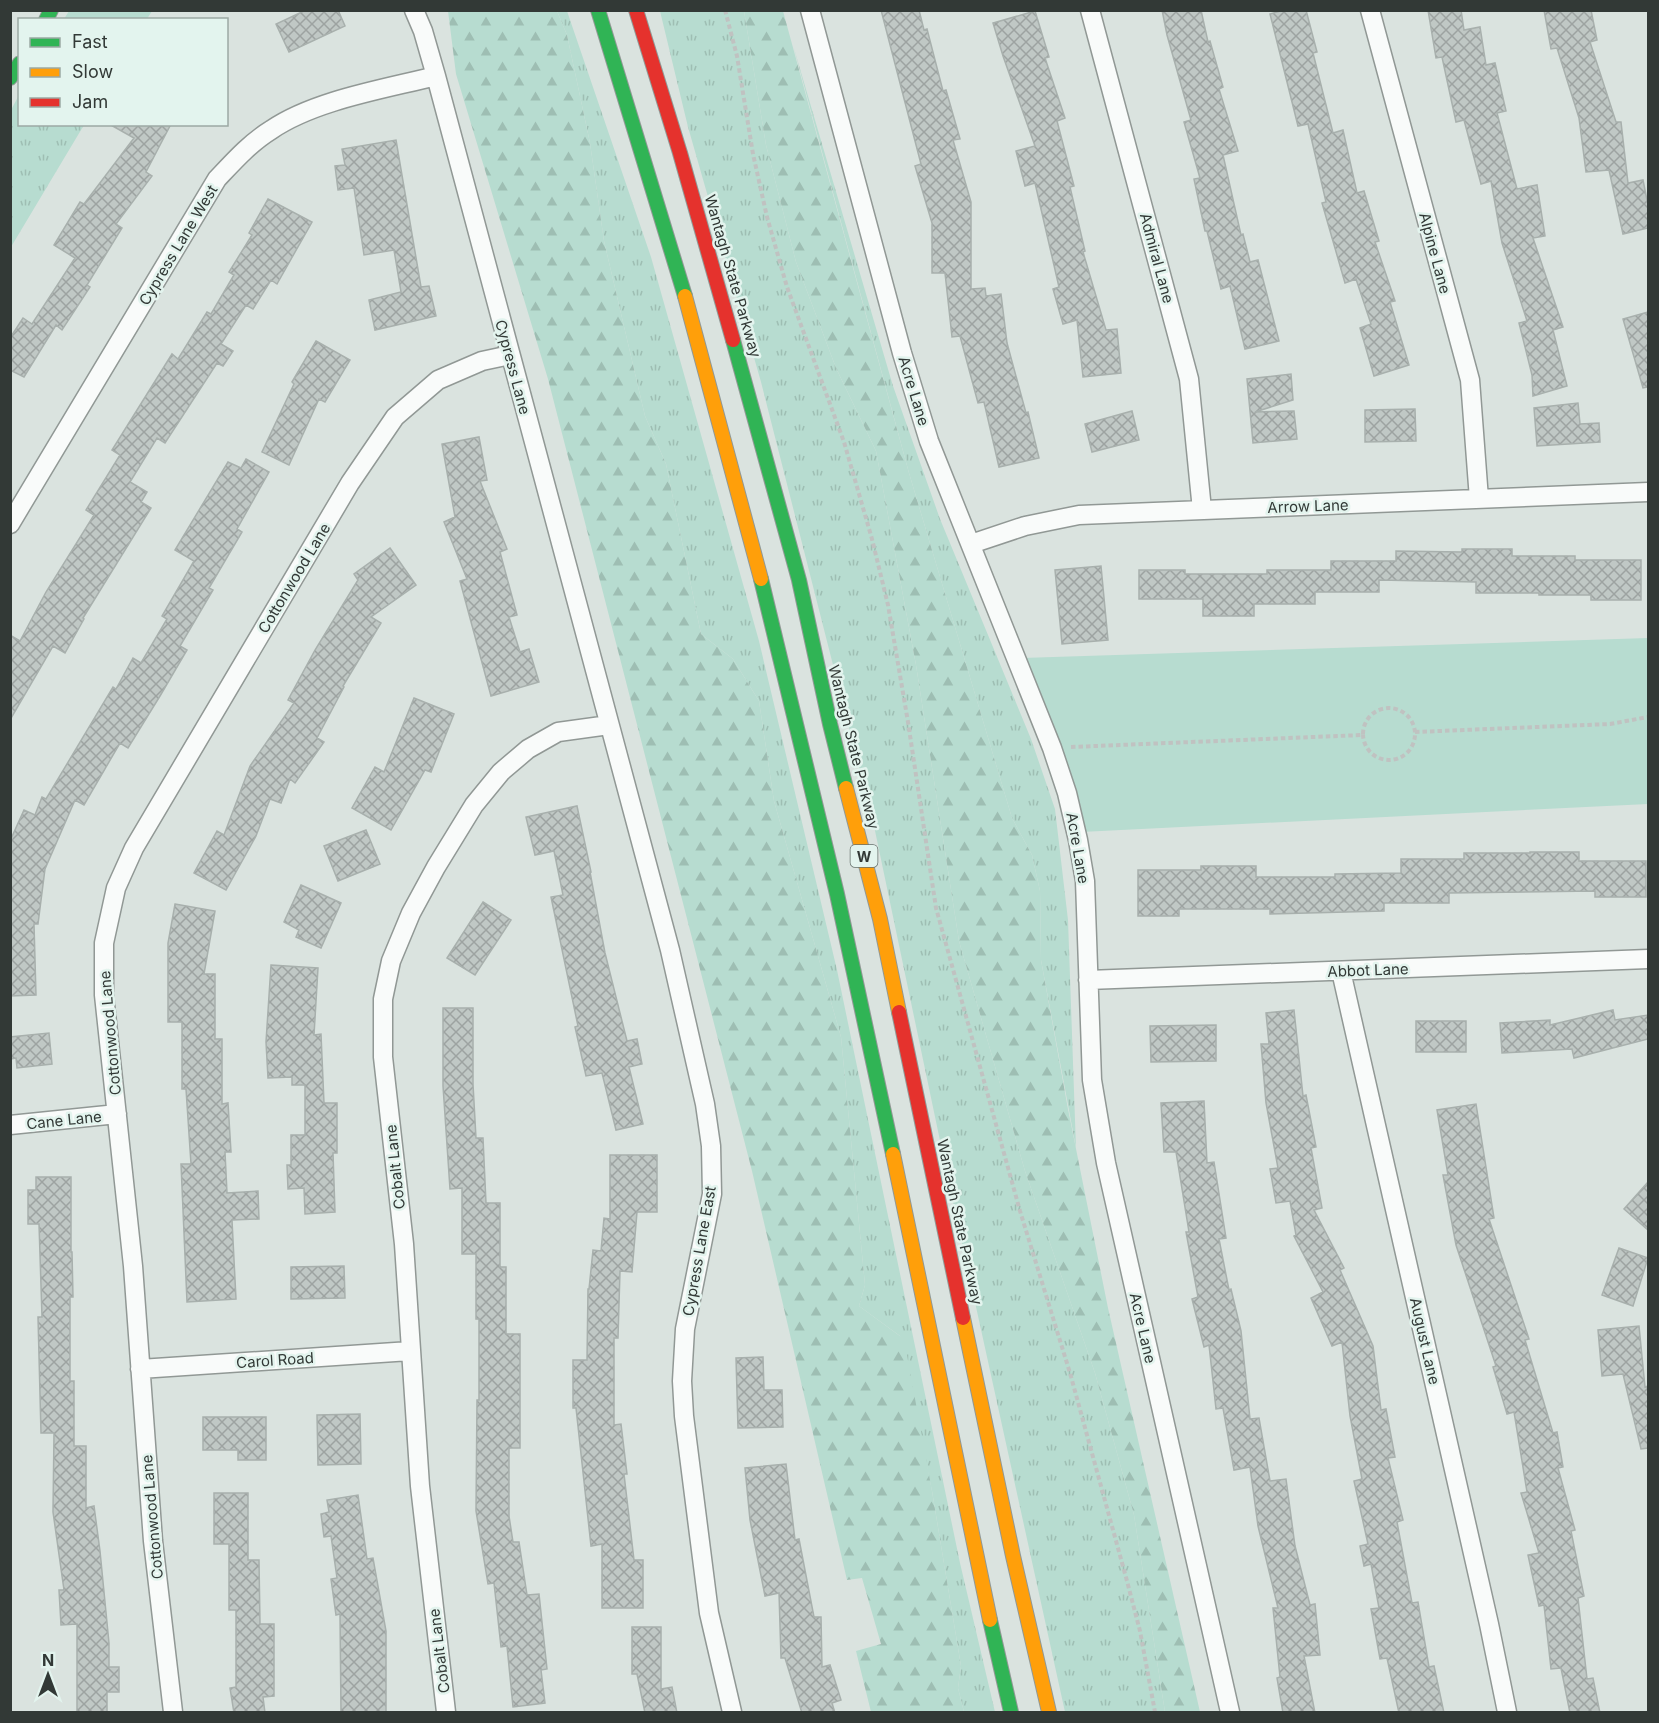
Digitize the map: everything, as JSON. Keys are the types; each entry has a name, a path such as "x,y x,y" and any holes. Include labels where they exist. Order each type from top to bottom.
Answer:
{"main road":[{"name":"W","path":"598,10 652,186 745,515 836,891 890,1135 1011,1713"},
{"name":"Wantagh State Parkway","path":"636,10 725,310 799,580 830,724 880,919 1013,1556 1050,1713"}],"street":[{"name":"Cypress Lane","path":"414,10 423,31 436,76 609,725"},
{"name":"Acre Lane","path":"810,10 929,441 1052,748 1067,793 1080,850 1084,881 1092,1080 1106,1163 1230,1713"},
{"name":"Admiral Lane","path":"1090,10 1189,379 1202,510"},
{"name":"Alpine Lane","path":"1370,10 1470,380 1479,499"},
{"name":"Cypress Lane West","path":"10,524 217,179 248,147 294,117 334,102 436,76"},
{"name":"Cottonwood Lane","path":"174,1713 153,1541 133,1266 104,995 104,943 116,888 134,848 350,483 395,417 438,380 482,361 510,355"},
{"name":"Arrow Lane","path":"970,544 1024,526 1079,515 1648,492"},
{"name":"Cobalt Lane","path":"447,1713 420,1486 404,1244 383,1057 383,999 391,961 411,913 474,805 501,772 528,749 558,732 609,725"},
{"name":"Cypress Lane East","path":"609,725 669,950 709,1128 712,1194 685,1329 682,1381 684,1416 710,1613 732,1713"},
{"name":"Abbot Lane","path":"1088,980 1648,959"},
{"name":"August Lane","path":"1341,971 1489,1624 1507,1713"},
{"name":"Cane Lane","path":"10,1125 117,1114"},
{"name":"Carol Road","path":"140,1369 410,1351"}],"path":[{"path":"725,10 737,56 753,154 767,217 787,287 844,442 888,605 936,908 1020,1211 1070,1373 1127,1581 1140,1631 1155,1713"},
{"path":"1392,708 1408,716 1415,732 1411,748 1405,755 1390,760 1382,759 1368,750 1362,735 1368,718 1383,709 1392,708"},
{"path":"1415,732 1610,724 1648,717"},
{"path":"1052,748 1362,735"}],"green space":[{"path":"69,10 152,11 148,18 65,18"},
{"path":"448,11 557,11 567,35 590,143 604,241 645,416 666,464 701,634 733,659 759,701 774,801 841,1037 865,1285 859,1306 904,1339 961,1666 958,1688 964,1712 871,1712 856,1651 881,1644 862,1578 847,1580 752,1171 548,379 456,74"},
{"path":"557,11 567,11 651,257 759,641 837,970 960,1563 995,1712 964,1712 958,1688 961,1666 932,1491 900,1336 859,1306 865,1285 841,1037 774,801 759,701 733,659 701,634 666,464 645,416 604,241 590,143 567,35"},
{"path":"660,11 744,11 766,145 796,262 836,368 876,451 916,665 959,941 1025,1171 1095,1373 1134,1515 1165,1712 1065,1712 951,1193 874,826 761,382 688,127"},
{"path":"744,11 783,11 909,473 1012,818 1032,855 1040,891 1041,960 1068,1109 1108,1308 1200,1712 1165,1712 1134,1515 1095,1373 1025,1171 959,941 916,665 876,451 836,368 796,262 766,145"},
{"path":"793,45 893,386 940,519 1031,739 1055,809 1068,920 1076,1148 1041,960 1040,891 1032,855 1012,818 909,473"},
{"path":"18,97 18,126 83,126 11,247 11,110"},
{"path":"1648,638 1648,804 1081,832 1022,658"}],"building":[{"path":"306,10 338,10 345,26 289,52 276,24"},
{"path":"881,10 919,10 924,30 927,29 943,91 946,90 960,139 953,140 971,202 971,289 985,288 986,296 1001,294 1007,343 1039,458 999,467 984,402 978,403 960,336 952,337 945,273 932,273 932,223 915,166 921,164"},
{"path":"1162,10 1201,10 1208,42 1210,41 1223,87 1219,89 1238,151 1223,155 1241,235 1243,234 1250,262 1258,260 1279,341 1245,349 1230,286 1221,289 1194,179 1200,178 1184,122 1191,120"},
{"path":"1284,10 1306,10 1317,52 1313,53 1333,133 1343,130 1357,193 1364,191 1379,241 1375,242 1395,301 1390,302 1409,365 1374,376 1360,328 1371,324 1356,279 1345,283 1322,203 1326,202 1308,124 1298,126 1270,14"},
{"path":"1428,10 1461,10 1464,30 1480,27 1486,65 1495,63 1506,111 1497,113 1517,189 1537,185 1545,236 1533,238 1563,327 1553,330 1567,386 1533,396 1532,375 1519,323 1527,321 1502,243 1491,181 1481,184 1464,120 1456,122 1442,57 1436,58"},
{"path":"1544,10 1591,10 1597,40 1590,42 1616,122 1621,122 1628,183 1643,180 1648,205 1648,228 1623,234 1609,170 1586,172 1579,118 1557,48 1551,49"},
{"path":"1035,11 1049,57 1045,58 1065,118 1057,121 1074,186 1070,187 1085,251 1083,252 1106,330 1117,329 1121,373 1083,377 1077,320 1063,324 1053,289 1059,287 1035,183 1025,186 1016,151 1035,146 993,23"},
{"path":"113,126 170,126 146,172 152,176 116,224 122,228 87,285 90,287 62,330 56,325 24,377 10,370 10,338 23,318 32,324 75,258 54,245 80,202 84,204 134,138"},
{"path":"396,140 421,287 429,286 436,316 375,330 369,300 401,292 394,250 364,255 354,188 338,190 335,166 345,165 342,149"},
{"path":"268,199 312,222 277,284 271,280 253,309 246,305 221,344 233,351 223,366 217,363 165,443 157,438 130,482 147,492 141,502 151,508 83,618 65,653 53,646 10,720 10,635 20,641 46,592 94,515 86,510 120,455 112,450 172,354 178,359 207,312 211,314 234,275 229,272 252,235 249,233"},
{"path":"1648,312 1648,387 1643,388 1623,319"},
{"path":"316,341 350,360 325,402 319,399 289,465 262,452 294,384 292,382"},
{"path":"1291,374 1293,400 1255,412 1294,411 1297,439 1253,443 1247,379"},
{"path":"1578,403 1580,424 1599,423 1600,442 1537,446 1534,408"},
{"path":"1415,409 1416,441 1365,442 1365,410"},
{"path":"1132,411 1139,440 1092,452 1085,424"},
{"path":"479,437 487,480 480,481 507,549 500,552 517,615 509,617 520,652 529,649 539,682 491,696 460,581 467,579 444,522 455,517 442,444"},
{"path":"246,459 269,472 237,529 242,532 209,588 213,590 180,646 187,650 160,696 128,748 120,743 84,805 75,800 45,869 38,924 34,924 36,995 10,996 10,841 24,810 35,815 42,797 46,799 113,687 116,689 133,658 141,663 167,619 162,616 194,561 175,550 228,462 241,468"},
{"path":"390,548 416,585 371,617 381,623 343,686 317,738 324,742 295,783 290,779 281,803 270,799 256,836 226,890 194,873 217,831 224,835 250,766 294,703 288,700 315,650 358,580 354,574"},
{"path":"1462,549 1512,549 1512,556 1575,556 1575,560 1641,560 1641,600 1591,600 1591,595 1476,593 1476,582 1379,580 1379,592 1315,592 1315,604 1254,604 1254,616 1203,616 1203,599 1139,599 1139,570 1185,570 1185,574 1267,574 1267,570 1331,570 1331,561 1396,561 1396,551 1462,552"},
{"path":"1101,566 1108,640 1062,644 1055,570"},
{"path":"414,698 454,714 431,772 425,770 391,830 352,808 375,767 384,772"},
{"path":"577,806 605,953 627,1041 637,1039 642,1064 629,1067 643,1124 616,1130 602,1073 586,1076 575,1027 578,1026 551,897 563,895 554,851 535,855 526,817"},
{"path":"366,830 380,864 338,881 324,846"},
{"path":"1579,852 1579,861 1646,861 1646,897 1595,897 1595,891 1449,893 1449,903 1384,903 1384,911 1270,914 1270,909 1179,909 1179,916 1138,916 1138,870 1201,870 1201,866 1256,866 1256,877 1335,877 1335,874 1401,873 1401,859 1464,859 1464,853"},
{"path":"301,885 341,903 321,948 296,937 299,930 284,922"},
{"path":"483,902 511,920 475,975 447,958"},
{"path":"175,904 215,911 204,974 215,974 215,1039 222,1039 222,1104 228,1103 231,1152 225,1152 227,1193 258,1191 259,1219 232,1220 236,1299 187,1302 181,1164 191,1164 186,1089 182,1089 182,1022 168,1022 168,943"},
{"path":"271,965 318,968 314,1035 321,1034 324,1103 337,1103 337,1153 333,1153 335,1212 305,1214 304,1188 288,1189 287,1165 291,1165 291,1135 305,1135 305,1085 292,1085 292,1077 268,1078 266,1042"},
{"path":"443,1008 473,1008 476,1138 483,1138 486,1203 500,1203 500,1267 506,1267 506,1334 520,1334 520,1448 509,1448 509,1516 513,1542 519,1542 527,1595 539,1594 547,1669 541,1670 545,1703 513,1707 507,1646 501,1647 494,1583 488,1584 476,1511 479,1319 476,1319 476,1254 462,1254 462,1188 450,1189 443,1086"},
{"path":"1294,1010 1303,1096 1306,1095 1316,1147 1311,1148 1322,1208 1314,1210 1344,1268 1340,1270 1373,1346 1381,1410 1386,1409 1395,1457 1388,1458 1403,1520 1397,1522 1412,1603 1418,1602 1429,1667 1434,1666 1444,1713 1399,1713 1387,1658 1380,1659 1371,1609 1379,1608 1371,1564 1364,1566 1360,1546 1368,1544 1354,1481 1362,1479 1350,1416 1342,1342 1332,1346 1311,1298 1323,1292 1294,1236 1296,1235 1290,1201 1276,1203 1270,1169 1278,1168 1266,1103 1261,1044 1269,1044 1266,1013"},
{"path":"1613,1010 1615,1020 1648,1015 1648,1039 1574,1058 1572,1049 1502,1053 1500,1023 1550,1020 1550,1025"},
{"path":"1416,1021 1466,1021 1466,1052 1416,1052"},
{"path":"1216,1025 1216,1061 1151,1062 1150,1026"},
{"path":"49,1033 52,1064 17,1068 16,1058 10,1059 10,1037"},
{"path":"1204,1101 1207,1163 1214,1162 1226,1238 1219,1239 1229,1290 1231,1289 1241,1331 1250,1419 1259,1418 1270,1481 1286,1479 1295,1546 1310,1605 1315,1604 1320,1655 1304,1656 1315,1713 1283,1713 1277,1678 1280,1677 1273,1608 1278,1608 1258,1526 1250,1467 1234,1470 1223,1408 1216,1409 1209,1345 1204,1347 1192,1299 1198,1297 1186,1232 1189,1232 1176,1152 1164,1152 1161,1103"},
{"path":"1476,1104 1494,1218 1489,1219 1529,1339 1525,1340 1553,1433 1557,1432 1563,1467 1558,1468 1575,1530 1571,1531 1584,1596 1578,1598 1587,1679 1593,1678 1600,1713 1570,1713 1561,1668 1551,1669 1544,1605 1539,1606 1528,1555 1539,1553 1521,1493 1527,1492 1514,1412 1507,1414 1493,1367 1496,1366 1456,1245 1443,1175 1448,1175 1437,1110"},
{"path":"610,1155 657,1155 657,1212 637,1212 632,1272 620,1271 618,1338 614,1338 614,1425 621,1424 634,1560 643,1560 643,1608 602,1608 602,1544 591,1546 576,1408 573,1408 573,1360 587,1360 588,1289 593,1250 601,1251 604,1218 610,1219"},
{"path":"36,1177 71,1177 73,1297 70,1297 70,1381 74,1381 74,1446 86,1446 86,1508 94,1506 109,1643 109,1667 119,1667 119,1692 107,1692 107,1713 77,1713 77,1624 61,1625 59,1590 64,1590 53,1512 54,1433 41,1433 38,1317 42,1317 39,1224 28,1224 28,1190 36,1190"},
{"path":"1648,1182 1648,1230 1624,1209"},
{"path":"1619,1248 1648,1258 1633,1306 1602,1295"},
{"path":"344,1266 345,1298 291,1299 291,1267"},
{"path":"1639,1326 1645,1387 1648,1386 1648,1448 1641,1449 1623,1374 1602,1376 1598,1330"},
{"path":"763,1357 764,1390 782,1390 783,1427 738,1428 736,1358"},
{"path":"360,1414 361,1464 318,1465 317,1415"},
{"path":"203,1417 266,1417 266,1460 238,1460 238,1450 203,1450"},
{"path":"786,1464 795,1540 799,1539 814,1617 821,1617 822,1667 830,1665 841,1700 832,1703 835,1713 802,1713 785,1658 781,1658 779,1593 765,1596 750,1520 745,1468"},
{"path":"214,1493 248,1493 248,1560 259,1560 260,1624 274,1624 274,1696 263,1697 265,1713 234,1713 230,1688 236,1687 236,1610 229,1610 229,1544 214,1544"},
{"path":"358,1495 367,1559 373,1558 386,1631 386,1713 341,1713 340,1614 336,1615 331,1579 337,1578 331,1536 324,1537 321,1514 329,1512 327,1500"},
{"path":"632,1627 661,1627 661,1689 672,1687 677,1713 645,1713 637,1674 632,1674"}],"traffic: fast":[{"path":"47,18 51,10"},
{"path":"598,10 685,296"},
{"path":"10,78 18,66"},
{"path":"733,340 799,580 846,788"},
{"path":"761,579 837,894 893,1154"},
{"path":"990,1620 1011,1712"}],"traffic: slow":[{"path":"685,296 761,579"},
{"path":"846,788 880,919 899,1012"},
{"path":"893,1154 990,1620"},
{"path":"963,1318 1013,1556 1049,1712"}],"traffic: jam":[{"path":"636,10 680,153 733,340"},
{"path":"899,1012 963,1318"}]}
